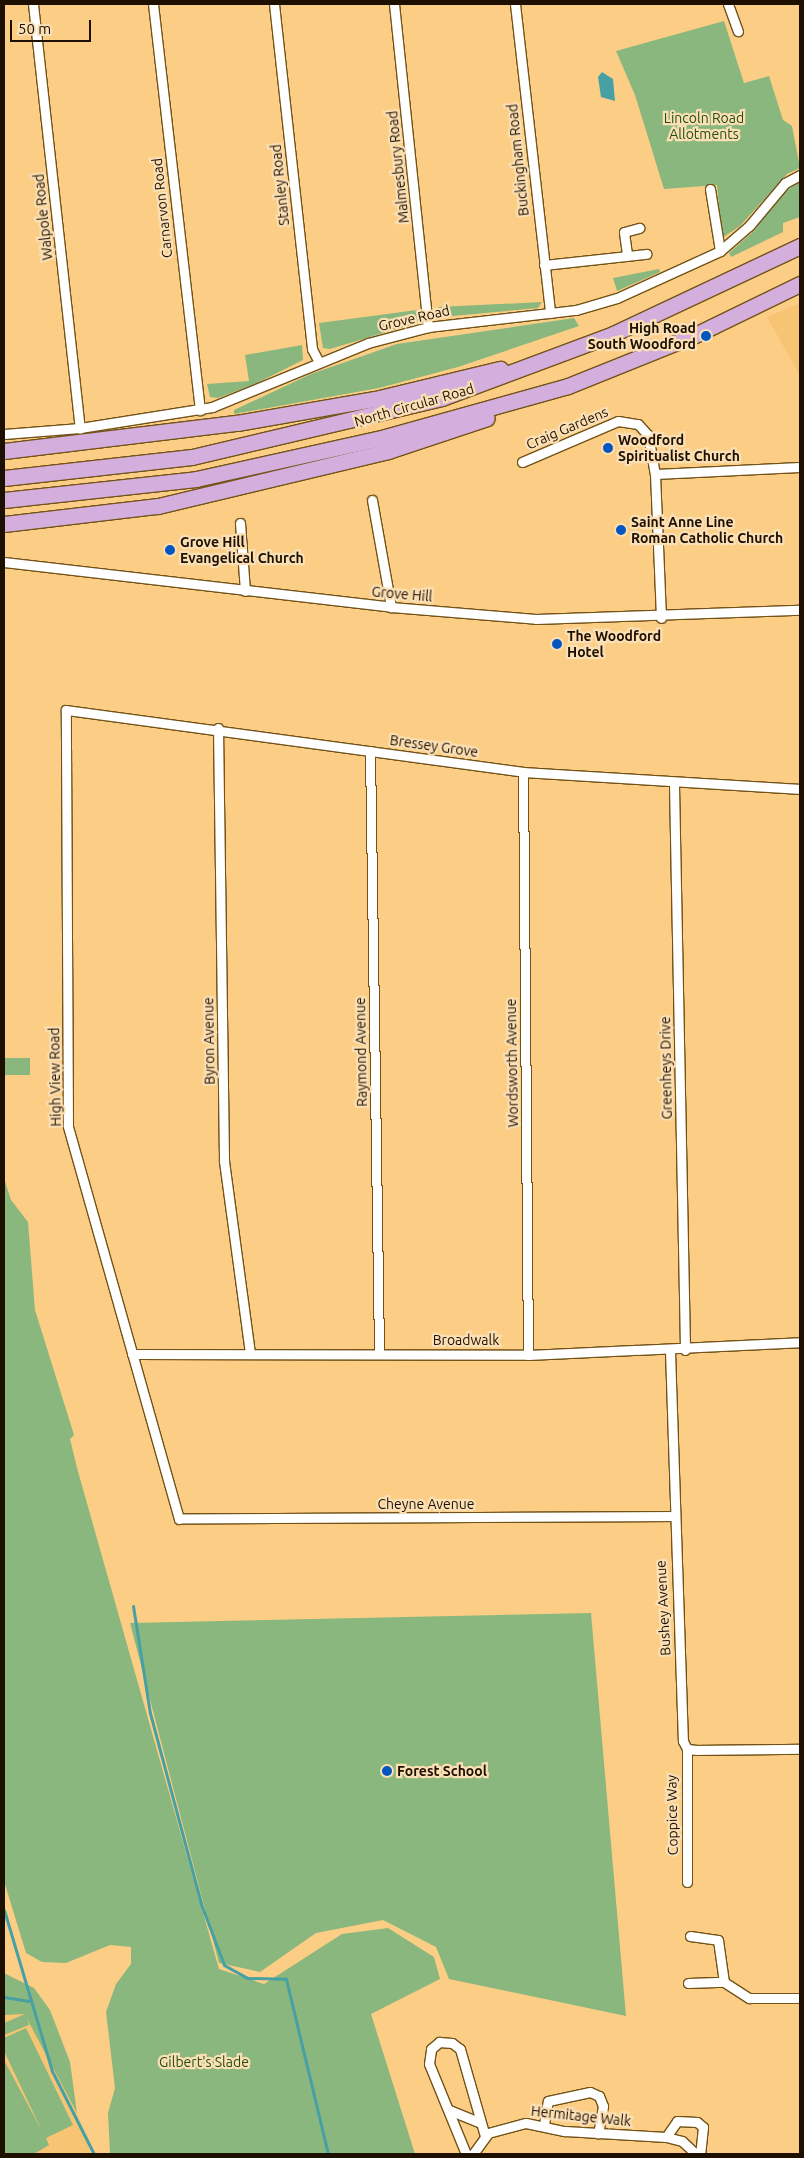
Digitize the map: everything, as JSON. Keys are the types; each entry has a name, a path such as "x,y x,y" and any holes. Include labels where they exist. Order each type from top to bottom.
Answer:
{"highway":[{"name":"North Circular Road","path":"4,478 129,466 255,445 442,398 555,356 667,310 800,246"},
{"name":"North Circular Road","path":"4,500 142,486 260,468 568,386 695,335 800,284"},
{"path":"4,452 80,445 319,409 555,356"},
{"path":"4,524 139,510 304,472 443,433 568,386"}],"street":[{"name":"Walpole Road","path":"32,4 80,428"},
{"name":"Carnarvon Road","path":"153,4 200,410"},
{"name":"Stanley Road","path":"274,4 312,349 319,362"},
{"name":"Malmesbury Road","path":"394,4 428,327"},
{"name":"Buckingham Road","path":"515,4 550,313"},
{"path":"728,4 738,31"},
{"name":"Grove Road","path":"4,434 80,428 200,410 228,403 319,362 428,327 550,313 617,298 720,251 749,226 785,183 800,175"},
{"path":"710,189 720,251"},
{"path":"627,254 624,232 639,228"},
{"path":"544,265 627,254 646,254"},
{"name":"Craig Gardens","path":"522,462 618,422 638,424 648,435 655,474"},
{"path":"661,618 655,474 800,467"},
{"path":"372,500 390,608"},
{"path":"240,523 245,591"},
{"name":"Grove Hill","path":"4,562 390,608 536,619 661,618 800,610"},
{"name":"Bressey Grove","path":"66,710 218,728 523,772 674,785 800,789"},
{"name":"High View Road","path":"66,710 68,1126 179,1519"},
{"name":"Byron Avenue","path":"218,728 224,1162 250,1353"},
{"name":"Raymond Avenue","path":"370,751 379,1353"},
{"name":"Wordsworth Avenue","path":"523,772 528,1355"},
{"name":"Greenheys Drive","path":"674,785 685,1350"},
{"name":"Broadwalk","path":"132,1354 379,1353 528,1355 670,1351 800,1342"},
{"name":"Bushey Avenue","path":"670,1351 673,1516 687,1749"},
{"name":"Cheyne Avenue","path":"179,1519 673,1516"},
{"path":"687,1749 800,1749"},
{"name":"Coppice Way","path":"687,1749 687,1882"},
{"path":"690,1936 718,1940 724,1982"},
{"path":"688,1983 724,1982 749,1998 800,1998"},
{"path":"471,2153 449,2110 427,2057 440,2042 452,2043 460,2049 479,2122 485,2136"},
{"path":"544,2124 548,2102 590,2092 599,2096 603,2106 598,2134"},
{"path":"449,2110 479,2122"},
{"name":"Hermitage Walk","path":"471,2153 485,2136 506,2125 544,2124 598,2134 666,2137 682,2141 698,2154 703,2127 697,2122 677,2121 666,2137"}],"shaded area":[{"path":"800,303 800,376 767,317"},
{"path":"23,2012 77,2113 91,2154 4,2154 4,2015"}],"green space":[{"name":"Lincoln Road Allotments","path":"724,21 744,83 769,76 783,120 792,126 800,168 787,174 740,226 722,238 717,185 664,189 635,95 616,51"},
{"path":"799,181 800,217 783,223 783,232 731,257 729,253 755,230 775,200"},
{"path":"659,269 660,272 617,291 613,278"},
{"path":"542,302 538,308 442,317 438,307"},
{"path":"417,310 418,321 413,324 330,349 323,348 319,323"},
{"path":"574,318 579,326 458,367 379,388 234,414 234,410 311,374 397,344"},
{"path":"302,345 303,360 257,383 218,398 210,397 207,384 249,381 245,355"},
{"path":"4,1058 30,1058 30,1075 4,1075"},
{"name":"Gilbert's Slade","path":"4,1178 11,1200 28,1222 35,1310 74,1435 70,1439 77,1468 219,1969 264,1984 342,1934 388,1928 434,1957 440,1979 371,2014 415,2154 110,2154 108,2113 115,2088 106,2012 116,1984 131,1964 131,1947 110,1945 66,1963 42,1962 26,1953 4,1881"},
{"name":"Forest School","path":"591,1613 626,2016 449,1979 436,1947 383,1920 316,1933 260,1972 219,1963 130,1623"},
{"path":"4,1973 34,1988 50,2010 70,2062 77,2113 27,2019 29,2025 4,2035 4,2023 25,2014 4,2015"},
{"path":"26,2028 73,2125 46,2138 49,2145 34,2154 4,2154 4,2060 42,2131 4,2051 4,2038"}],"water":[{"path":"602,72 613,79 615,101 601,97 598,77"}],"waterway":[{"path":"133,1606 150,1713 201,1904 224,1965 247,1978 286,1979 328,2154"},
{"path":"4,1910 52,2071 94,2154"},
{"path":"4,1997 29,2001"}],"place":[{"name":"High Road South Woodford","path":"706,336"},
{"name":"Woodford Spiritualist Church","path":"608,448"},
{"name":"Saint Anne Line Roman Catholic Church","path":"621,530"},
{"name":"Grove Hill Evangelical Church","path":"170,550"},
{"name":"The Woodford Hotel","path":"557,644"},
{"name":"Forest School","path":"387,1771"}]}
